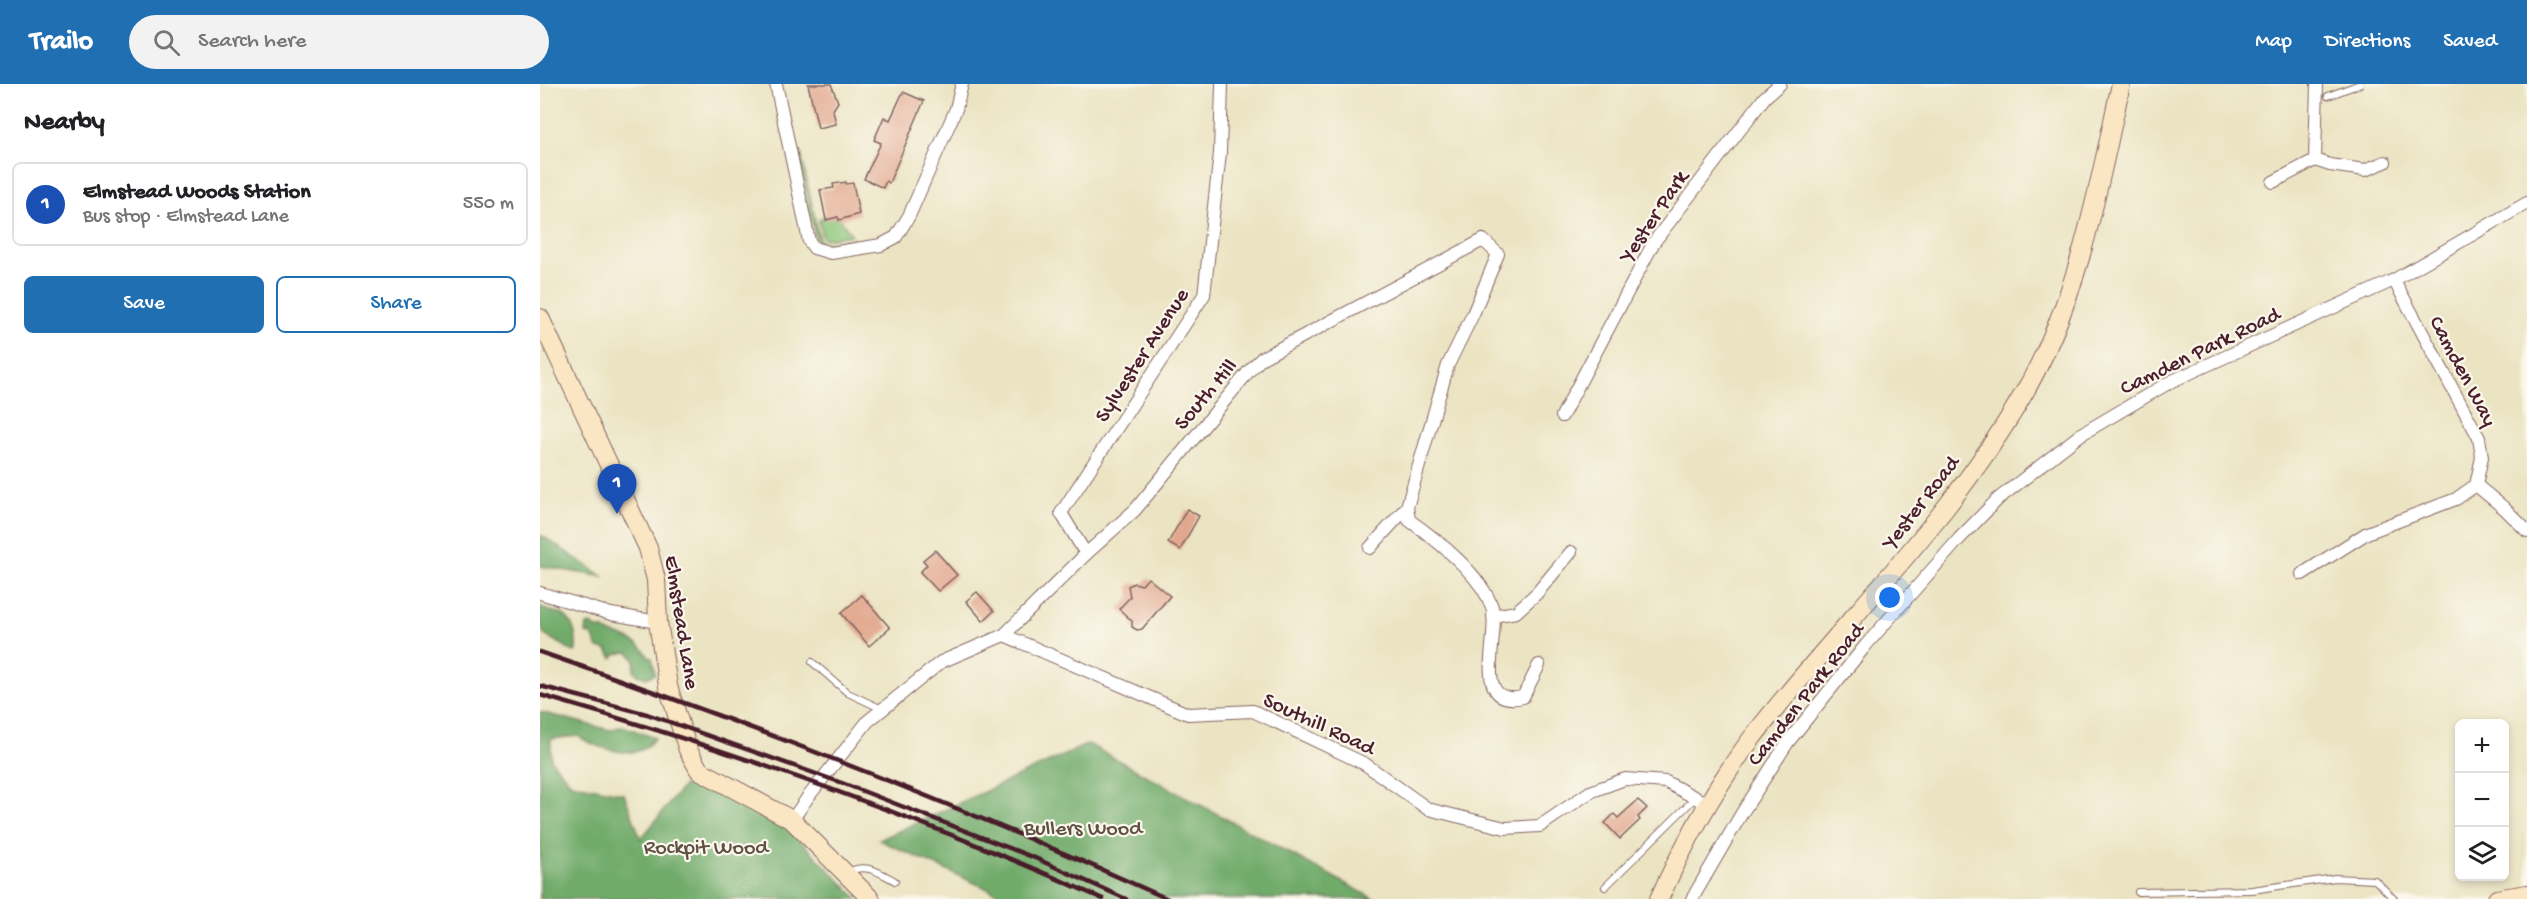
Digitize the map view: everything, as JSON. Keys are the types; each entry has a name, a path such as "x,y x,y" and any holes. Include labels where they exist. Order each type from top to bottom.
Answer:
{"street":[{"path":"776,84 809,241 814,248 831,253 881,245 900,232 956,109 962,84"},
{"name":"Sylvester Avenue","path":"1086,554 1061,513 1204,295 1220,153 1222,84"},
{"name":"Yester Park","path":"1562,416 1654,242 1765,97 1780,84"},
{"name":"Yester Road","path":"1659,899 1702,801 1932,526 2000,433 2024,393 2050,345 2078,265 2088,233 2121,84"},
{"path":"2315,160 2317,84"},
{"path":"2273,182 2315,160 2330,165 2365,170 2385,162"},
{"name":"Camden Park Road","path":"1692,899 1745,806 1788,742 1866,645 1959,539 1998,499 2080,435 2170,382 2394,280 2527,204"},
{"name":"South Hill","path":"1004,634 1086,554 1136,510 1262,358 1483,240 1498,254 1473,314 1448,365 1407,507"},
{"name":"Camden Way","path":"2394,280 2479,438 2482,457 2476,485"},
{"name":"Elmstead Lane","path":"540,318 648,548 656,580 658,622 668,686 688,750 699,770 792,820 871,899"},
{"path":"2302,574 2367,534 2456,499 2476,485 2527,531"},
{"path":"1370,548 1407,507"},
{"path":"1407,507 1409,520 1456,558 1481,586 1492,608 1493,651 1489,673 1498,695 1510,699 1522,697 1539,665"},
{"path":"1493,616 1516,612 1537,593 1570,552"},
{"path":"540,593 611,614 658,622"},
{"path":"792,820 868,721 941,662 1004,634"},
{"name":"Southill Road","path":"1004,634 1188,714 1253,711 1365,764 1428,809 1505,828 1540,826 1590,792 1625,779 1666,782 1702,801"}],"lane":[{"path":"2328,96 2360,84"},
{"path":"812,662 848,693 882,710"},
{"path":"1605,887 1702,801"},
{"path":"846,873 866,867 896,882"},
{"path":"2138,892 2252,890 2335,878 2375,880 2394,899"}],"green space":[{"path":"801,154 819,239 826,244 853,239 853,242 828,247 816,240 798,155"},
{"path":"825,216 826,219 838,217 852,235 825,239 822,236 819,220"},
{"path":"540,535 547,539 604,577 540,566"},
{"path":"540,606 564,615 568,619 575,634 576,651 573,652 544,633 540,619"},
{"path":"592,624 597,629 625,637 641,647 648,657 652,658 655,674 646,678 638,675 634,670 635,660 628,652 616,654 612,658 607,650 598,648 592,635 586,633 587,625"},
{"name":"Rockpit Wood","path":"540,712 610,730 623,726 655,738 641,750 634,752 599,747 578,736 551,739 551,760 571,783 624,794 641,839 691,776 787,827 858,899 540,899"},
{"name":"Bullers Wood","path":"1088,744 1374,899 1010,899 879,840"}],"building":[{"path":"808,84 831,84 838,102 833,110 836,124 818,128"},
{"path":"903,92 924,101 889,183 886,181 883,188 864,179 881,143 874,140 884,117 890,120"},
{"path":"846,182 846,184 853,183 859,214 839,220 838,217 826,220 820,190 834,188 833,184"},
{"path":"1187,509 1199,516 1180,550 1168,543"},
{"path":"935,550 957,575 938,591 920,572 927,565 923,560"},
{"path":"1148,578 1170,596 1142,629 1137,630 1132,627 1132,621 1119,609 1130,597 1128,586 1134,583 1142,585"},
{"path":"977,592 994,611 983,621 966,601"},
{"path":"862,595 890,628 869,646 841,613"},
{"path":"1638,800 1647,808 1638,817 1640,820 1620,839 1605,823 1614,814 1618,818"}],"railway":[{"path":"540,652 699,708 857,768 1168,899"},
{"path":"540,686 647,714 842,783 1035,858 1126,899"},
{"path":"540,695 755,762 825,787 965,840 1103,899"}],"place":[{"name":"Elmstead Woods Station","path":"617,514"}]}
